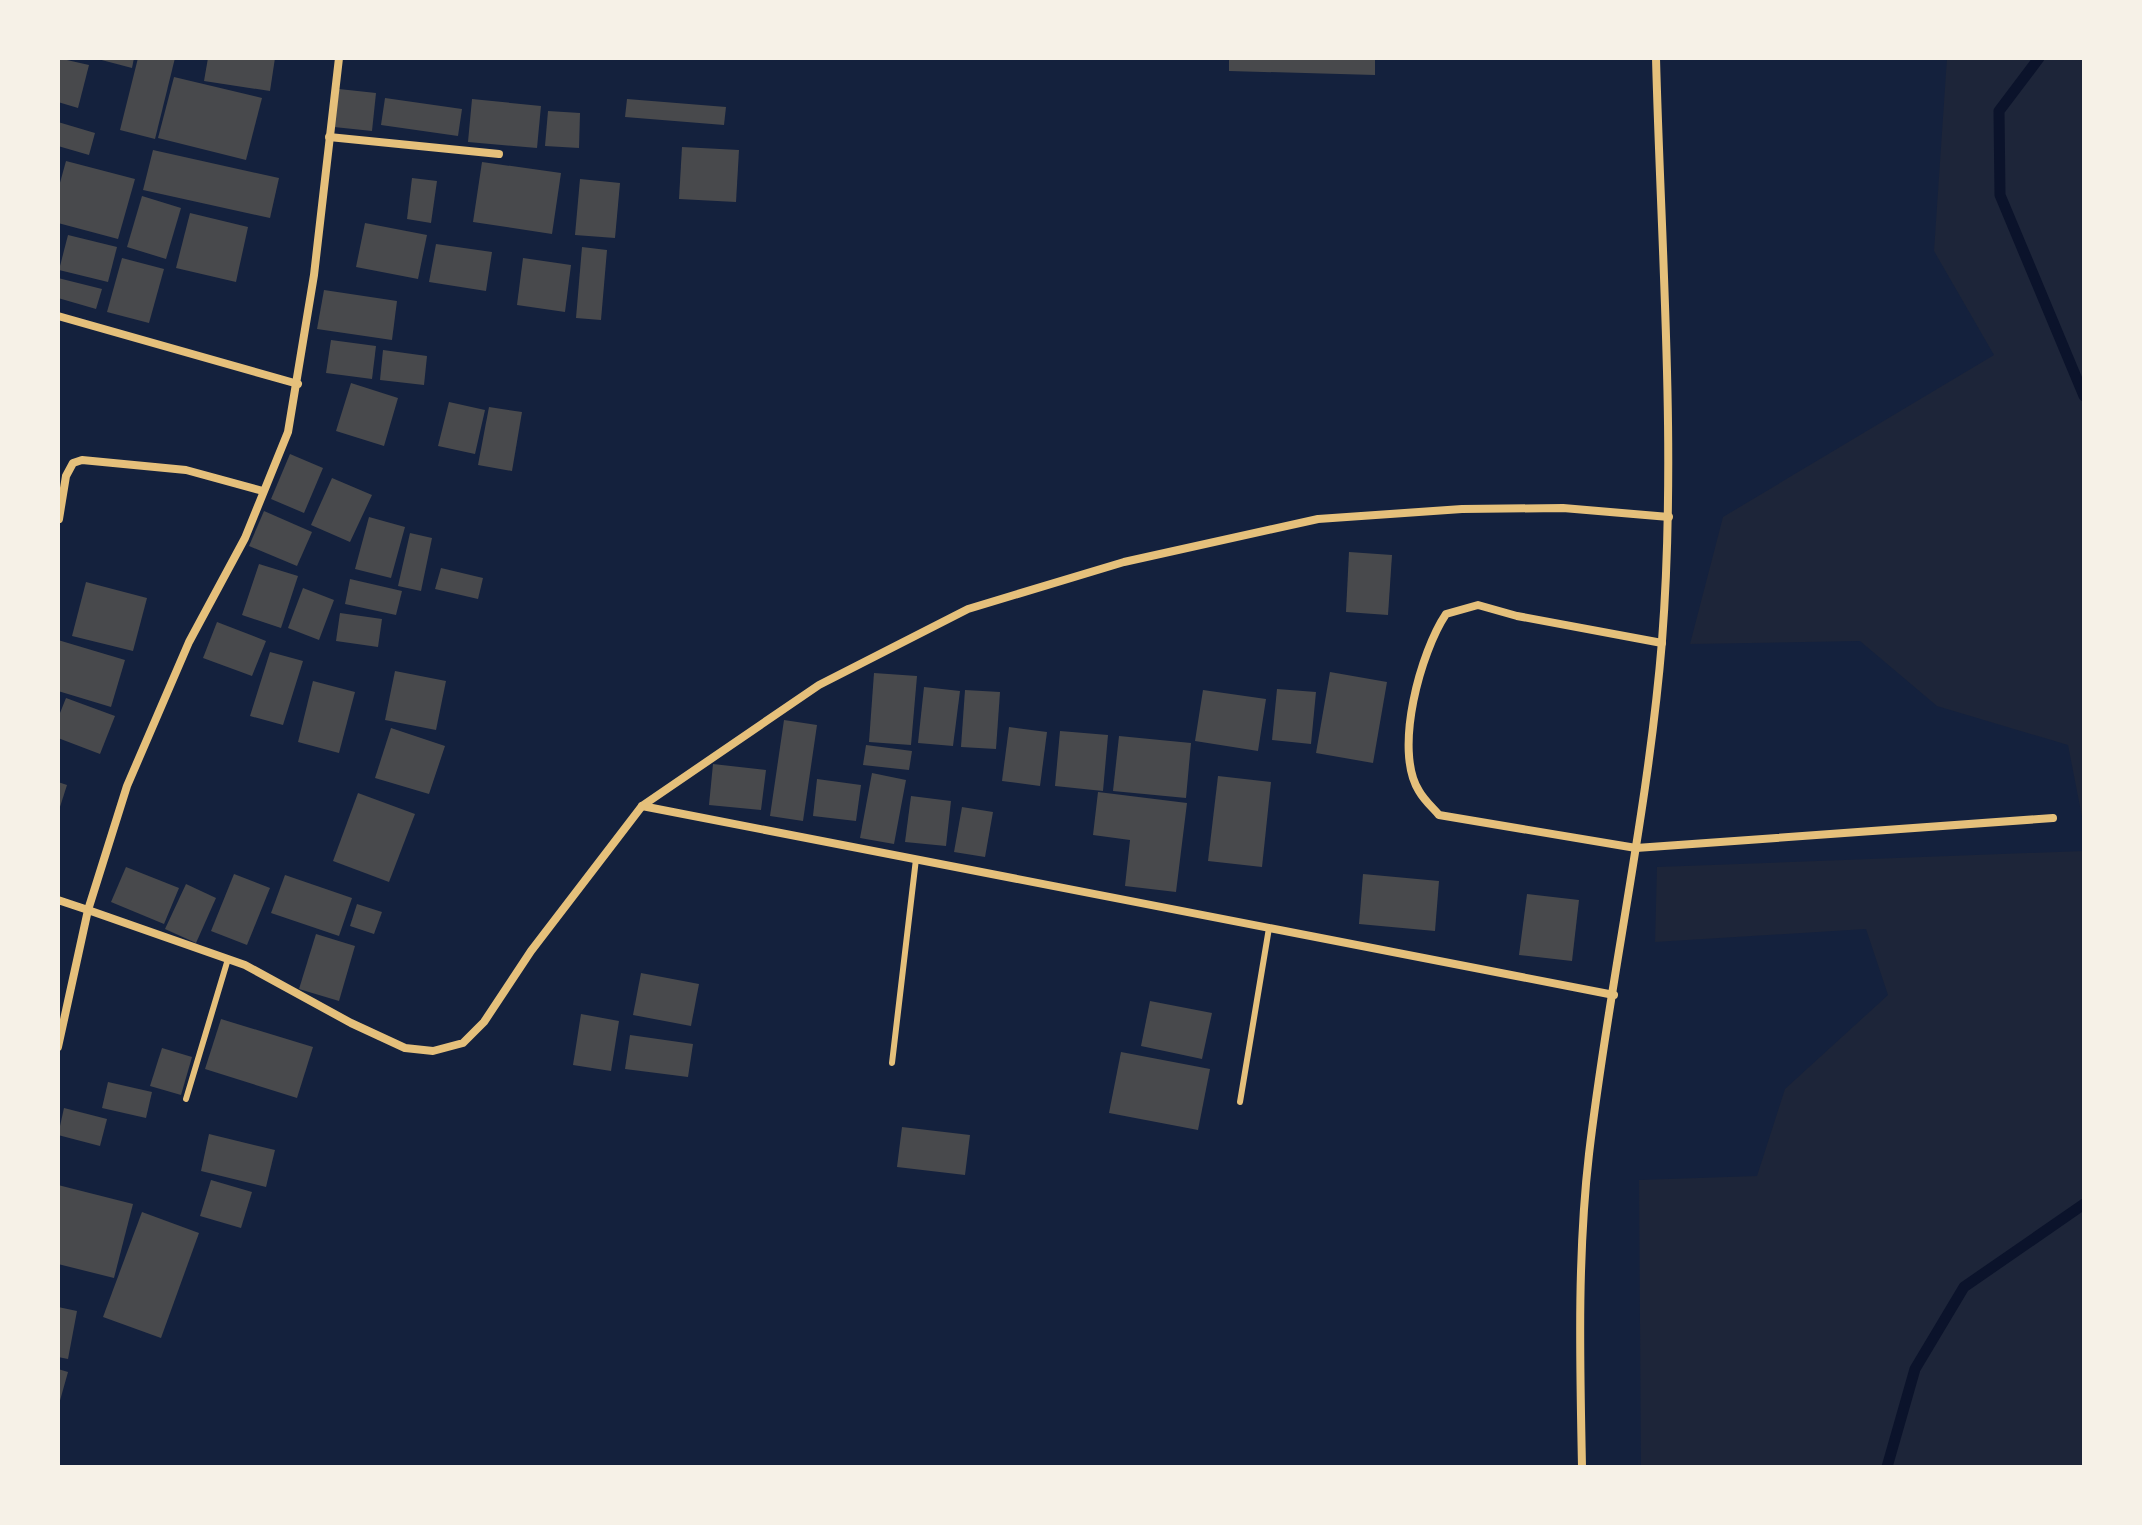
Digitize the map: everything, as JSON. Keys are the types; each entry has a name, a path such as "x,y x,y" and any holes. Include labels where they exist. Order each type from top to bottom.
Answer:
{"street":[{"path":"58,1047 88,910 127,786 189,642 245,538 288,432 298,384 339,58"},
{"path":"1582,1467 1580,1315 1589,1156 1636,848 1662,643 1669,517 1656,58"},
{"path":"329,137 499,154"},
{"path":"58,316 298,384"},
{"path":"59,519 66,476 73,463 82,460 186,470 263,491"},
{"path":"58,900 228,959 405,1048 433,1051 463,1043 484,1022 531,951 642,806 819,685 968,609 1124,562 1318,519 1462,509 1563,508 1669,517"},
{"path":"1662,643 1517,616 1478,605 1446,614 1430,637 1407,739 1418,790 1439,815 1636,848 2053,818"},
{"path":"642,806 1614,995"}],"lane":[{"path":"892,1063 916,859"},
{"path":"1240,1102 1269,928"},
{"path":"186,1099 228,959"}],"shaded area":[{"path":"1947,58 2084,58 2084,827 2068,745 1937,706 1860,641 1690,644 1723,517 1994,355 1934,251"},
{"path":"2084,851 2084,1467 1641,1467 1639,1180 1757,1176 1785,1089 1888,995 1866,929 1655,942 1657,867"}],"building":[{"path":"58,58 89,65 78,108 58,102"},
{"path":"94,58 134,58 132,68"},
{"path":"138,58 175,58 155,139 120,130"},
{"path":"208,58 275,58 270,91 204,81"},
{"path":"1229,58 1375,58 1375,75 1229,71"},
{"path":"174,77 262,98 246,160 158,138"},
{"path":"339,89 376,93 372,131 334,127"},
{"path":"385,98 462,109 458,136 381,125"},
{"path":"472,99 541,106 537,148 468,142"},
{"path":"627,99 726,107 724,125 625,117"},
{"path":"548,111 580,113 579,148 545,146"},
{"path":"58,122 95,133 89,155 58,146"},
{"path":"682,147 739,150 736,202 679,199"},
{"path":"153,150 279,178 270,218 143,190"},
{"path":"66,161 135,179 118,239 58,223 58,190"},
{"path":"482,162 561,173 552,234 473,222"},
{"path":"412,178 437,181 431,223 407,219"},
{"path":"580,179 620,183 615,238 575,235"},
{"path":"142,196 181,208 166,259 127,247"},
{"path":"190,213 248,227 236,282 176,268"},
{"path":"365,223 427,235 418,279 356,267"},
{"path":"68,235 117,247 108,282 59,270"},
{"path":"436,244 492,252 486,291 429,282"},
{"path":"582,247 607,250 601,320 576,318"},
{"path":"122,258 164,269 149,323 107,312"},
{"path":"523,258 571,265 565,312 517,305"},
{"path":"58,278 102,289 96,309 58,298"},
{"path":"324,290 397,301 392,340 317,329"},
{"path":"331,340 376,346 372,379 326,373"},
{"path":"383,350 427,356 424,385 380,380"},
{"path":"351,383 398,398 384,446 336,431"},
{"path":"449,402 485,410 475,454 438,446"},
{"path":"489,407 522,412 512,471 478,465"},
{"path":"290,454 323,468 304,513 271,499"},
{"path":"332,478 372,495 350,542 311,525"},
{"path":"264,511 312,532 297,566 249,546"},
{"path":"369,517 405,527 391,578 355,569"},
{"path":"410,533 432,538 421,591 398,586"},
{"path":"1349,552 1392,555 1388,615 1346,612"},
{"path":"259,564 298,576 281,628 242,615"},
{"path":"441,568 483,578 478,599 435,589"},
{"path":"350,579 402,591 396,615 345,604"},
{"path":"86,582 147,598 133,651 72,636"},
{"path":"303,588 334,600 319,640 288,628"},
{"path":"340,613 382,619 378,647 336,641"},
{"path":"217,622 266,641 252,676 203,658"},
{"path":"58,640 125,660 111,707 58,691"},
{"path":"270,652 303,661 283,725 250,716"},
{"path":"395,671 446,681 436,730 385,720"},
{"path":"1330,672 1387,682 1373,763 1316,753"},
{"path":"874,673 917,676 911,745 869,742"},
{"path":"313,681 355,692 339,753 298,742"},
{"path":"924,687 960,691 953,746 918,743"},
{"path":"1277,689 1316,692 1311,744 1272,740"},
{"path":"965,690 1000,692 996,749 961,747"},
{"path":"1203,690 1266,699 1258,751 1195,741"},
{"path":"66,698 115,716 100,754 58,738 58,718"},
{"path":"784,720 817,725 803,821 770,816"},
{"path":"1009,727 1047,732 1040,786 1002,781"},
{"path":"391,728 445,746 429,794 375,778"},
{"path":"1060,731 1108,735 1103,791 1055,786"},
{"path":"1119,736 1191,743 1186,798 1113,791"},
{"path":"866,745 912,751 909,770 863,765"},
{"path":"713,764 766,770 761,810 709,805"},
{"path":"872,773 906,780 894,844 860,838"},
{"path":"1218,776 1271,782 1262,867 1208,861"},
{"path":"817,779 861,785 856,821 813,816"},
{"path":"58,782 67,785 59,810 58,810"},
{"path":"1098,792 1187,803 1176,892 1125,886 1130,840 1093,835"},
{"path":"358,793 415,814 389,882 333,861"},
{"path":"911,796 951,801 946,846 905,842"},
{"path":"962,807 993,812 985,857 954,852"},
{"path":"126,867 179,888 164,924 111,902"},
{"path":"234,874 270,888 247,945 211,931"},
{"path":"1363,874 1439,881 1435,931 1359,924"},
{"path":"285,875 352,898 339,936 271,913"},
{"path":"186,884 216,898 196,943 165,929"},
{"path":"1527,894 1579,900 1572,961 1519,955"},
{"path":"357,904 382,912 374,934 350,926"},
{"path":"316,934 355,946 339,1001 299,989"},
{"path":"641,973 699,984 691,1026 633,1015"},
{"path":"1150,1001 1212,1013 1202,1059 1141,1046"},
{"path":"581,1014 619,1021 611,1071 573,1065"},
{"path":"221,1019 313,1047 297,1098 205,1069"},
{"path":"630,1035 693,1044 688,1077 625,1069"},
{"path":"162,1048 192,1057 181,1095 150,1086"},
{"path":"1121,1052 1210,1069 1198,1130 1109,1113"},
{"path":"108,1082 152,1092 146,1118 102,1108"},
{"path":"64,1108 107,1119 100,1146 58,1135"},
{"path":"902,1127 970,1135 965,1175 897,1167"},
{"path":"209,1134 275,1150 266,1187 201,1171"},
{"path":"211,1180 252,1192 241,1228 200,1216"},
{"path":"58,1185 133,1204 114,1278 58,1264"},
{"path":"142,1212 199,1233 161,1338 103,1317"},
{"path":"58,1307 77,1311 68,1359 58,1357"},
{"path":"58,1369 68,1372 59,1404 58,1404"}],"waterway":[{"path":"2039,58 1999,111 2000,195 2084,396"},
{"path":"1887,1467 1915,1369 1964,1287 2084,1204"}]}
